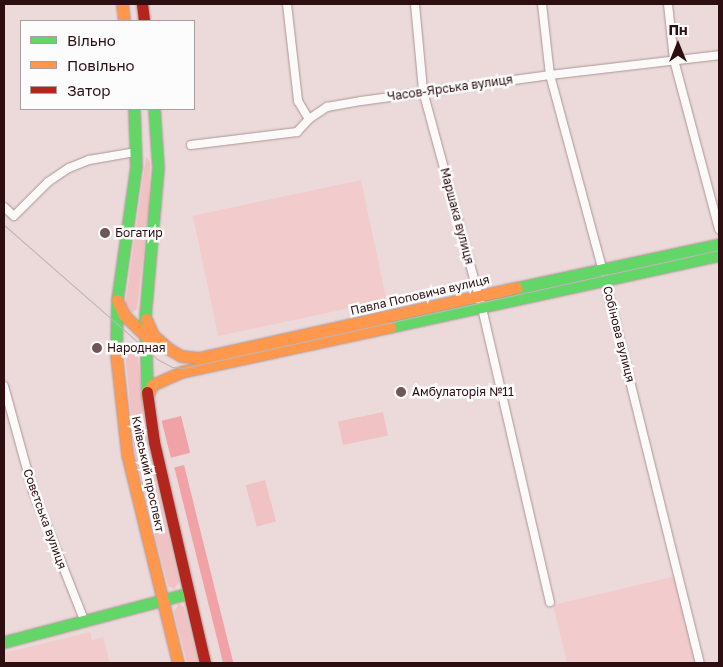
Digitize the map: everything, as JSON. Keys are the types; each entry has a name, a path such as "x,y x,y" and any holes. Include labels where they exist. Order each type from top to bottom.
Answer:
{"main road":[{"path":"122,4 124,20"},
{"path":"142,4 144,20"},
{"name":"Київський проспект","path":"134,110 136,152 117,300 116,365 127,454 178,663"},
{"name":"Київський проспект","path":"154,110 158,161 144,335 147,399 154,442 205,663"},
{"path":"136,130 144,141 150,141 156,129"},
{"path":"136,152 149,152 158,161"},
{"name":"Павла Поповича вулиця","path":"145,316 153,334 169,349 181,356 199,358 423,315 482,308 719,244"},
{"name":"Павла Поповича вулиця","path":"147,399 152,385 165,377 423,315 478,296 719,255"},
{"path":"117,300 124,315 162,352 179,360 205,366"},
{"path":"4,642 189,593"}],"street":[{"path":"287,4 298,102 308,119"},
{"name":"Маршака вулиця","path":"414,4 424,91 482,308 550,602"},
{"name":"Собінова вулиця","path":"542,4 550,74 604,275 700,663"},
{"path":"668,4 674,60 719,229"},
{"name":"Часов-Ярська вулиця","path":"191,146 297,132 308,119 327,107 424,91 550,74 719,55"},
{"path":"4,207 14,216 48,182 69,168 89,160 136,152"},
{"name":"Совєтська вулиця","path":"4,386 33,491 84,620"}],"shaded area":[{"path":"146,157 150,162 149,206 137,309 130,314 125,307"},
{"path":"361,180 387,300 218,336 193,216"},
{"path":"129,344 137,348 146,442 179,582 174,589 168,586 135,456 125,351"},
{"path":"383,412 388,435 343,445 338,422"},
{"path":"181,416 190,453 171,458 162,421"},
{"path":"184,465 233,663 223,663 174,467"},
{"path":"265,480 276,522 257,527 246,485"},
{"path":"676,576 696,663 567,663 553,605"},
{"path":"179,603 184,607 198,663 187,663 174,612"},
{"path":"90,632 92,640 103,637 110,663 4,663 4,653"}],"tram line":[{"path":"4,225 157,359 172,367 184,368 719,250"}],"traffic: fast":[{"path":"116,354 117,300 136,167 134,110"},
{"path":"147,392 145,316 158,167 154,110"},
{"path":"516,288 719,244"},
{"path":"390,327 719,255"},
{"path":"4,642 189,593"}],"traffic: slow":[{"path":"122,4 124,20"},
{"path":"146,319 153,335 169,349 181,356 199,358 516,288"},
{"path":"117,300 124,315 149,339"},
{"path":"147,397 152,385 181,372 390,327"},
{"path":"116,354 127,454 178,663"}],"traffic: jam":[{"path":"142,4 144,20"},
{"path":"147,392 154,442 205,663"}],"place":[{"name":"Богатир","path":"105,233"},
{"name":"Народная","path":"97,348"},
{"name":"Амбулаторія №11","path":"401,392"}]}
